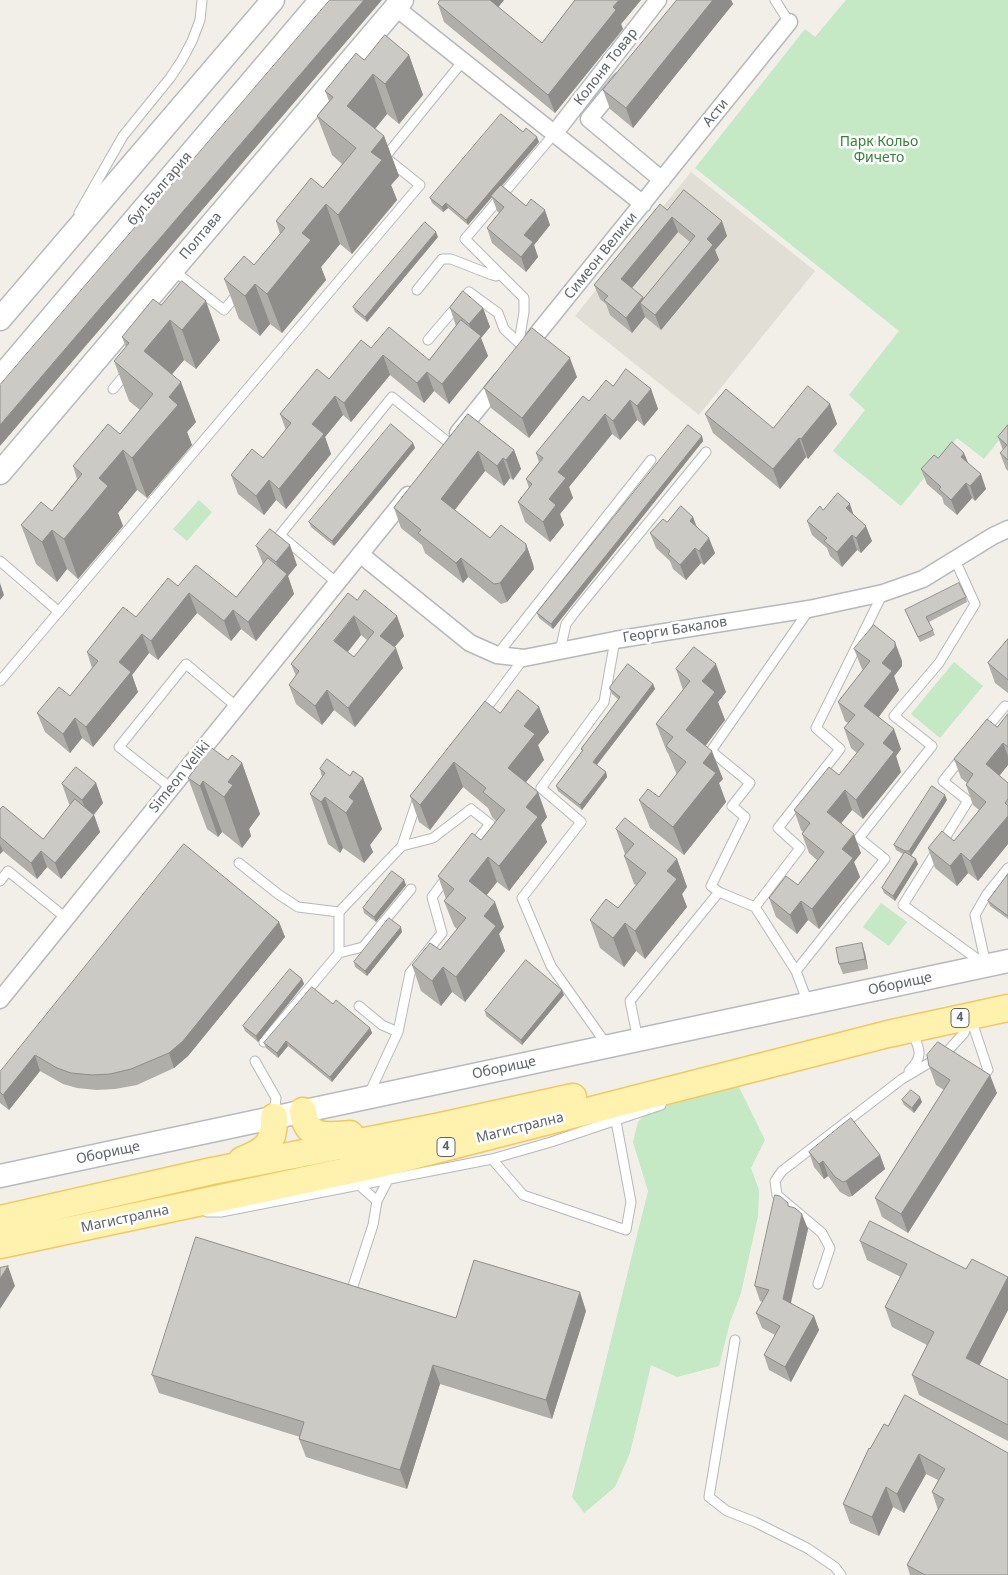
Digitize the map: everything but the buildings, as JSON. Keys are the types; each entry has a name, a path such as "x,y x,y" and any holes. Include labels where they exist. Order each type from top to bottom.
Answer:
{"main road":[{"name":"Магистрална","path":"0,1245 385,1163 899,1031 1008,1008"},
{"name":"4","path":"0,1219 212,1171 436,1127 626,1085 899,1031"},
{"path":"303,1111 304,1120 309,1129 324,1136 436,1127"},
{"path":"212,1171 252,1156 265,1148 273,1136 274,1117"}],"street":[{"path":"0,319 273,0"},
{"name":"бул.България","path":"0,378 321,0"},
{"name":"Колоня Товар","path":"554,134 658,0"},
{"name":"Симеон Велики","path":"399,4 464,61 643,204 522,346 511,367 438,458"},
{"name":"Полтава","path":"0,473 399,4"},
{"name":"Асти","path":"643,204 790,22"},
{"path":"630,68 589,120 662,180"},
{"path":"360,554 420,480"},
{"name":"Георги Бакалов","path":"360,554 470,643 497,655 524,658 615,640 809,609 882,594 923,579 993,536 1008,529"},
{"name":"Simeon Veliki","path":"0,1000 360,554"},
{"name":"Оборище","path":"0,1176 1008,961"}],"lane":[{"path":"56,253 123,136 170,78 182,60 200,20 202,0"},
{"path":"775,0 790,22"},
{"path":"0,681 420,185 385,157 464,61"},
{"path":"522,346 524,298 465,239 554,134"},
{"path":"417,290 442,260 451,259 492,275 500,274"},
{"path":"173,269 194,292 224,310 249,280"},
{"path":"428,340 469,292 498,313 504,329 522,346"},
{"path":"113,390 137,361"},
{"path":"337,582 280,535 392,397 449,443"},
{"path":"560,651 566,624 574,612 706,452"},
{"path":"497,655 651,460"},
{"path":"796,971 885,859 859,838 932,746 894,716 938,662 975,604 955,560"},
{"path":"0,561 59,612"},
{"path":"755,907 800,848 778,828 840,748 816,728 882,594"},
{"path":"808,1004 796,971 755,907 719,892 711,886 745,817 732,806 750,783 711,751 809,609"},
{"path":"608,1046 551,966 522,898 581,822 541,788 604,702 615,640"},
{"path":"476,722 524,658"},
{"path":"171,788 119,747 186,664 237,707"},
{"path":"980,736 1005,706"},
{"path":"968,751 943,781 968,801 902,905 986,965"},
{"path":"264,1042 339,952 339,912 402,846 416,801 422,793"},
{"path":"402,846 433,838 471,809 490,824 467,853"},
{"path":"239,863 278,894 298,906 339,912"},
{"path":"368,1098 398,1032 410,972 442,933 432,897 455,868"},
{"path":"986,965 975,915 987,894 1008,868"},
{"path":"0,880 8,871 66,918"},
{"path":"339,952 363,948 411,889"},
{"path":"638,1040 630,1001 719,892"},
{"path":"359,1006 382,1024 398,1032"},
{"path":"970,1016 988,1070 982,1078"},
{"path":"818,1284 830,1248 822,1233 777,1195 775,1181 790,1164 902,1079 946,1053 964,1033 970,1016"},
{"path":"899,1031 919,1048 918,1062 902,1079"},
{"path":"255,1061 276,1098 274,1117"},
{"path":"681,1097 775,1063"},
{"path":"157,1212 220,1212 492,1159 616,1121 672,1100"},
{"path":"492,1159 523,1194 626,1230 631,1202 616,1121"},
{"path":"352,1290 373,1225 377,1201 389,1178"},
{"path":"358,1184 377,1201"},
{"path":"735,1340 709,1497 726,1511 755,1522 807,1548 835,1567 841,1575"}],"shaded area":[{"path":"691,172 815,271 699,415 575,316"}],"green space":[{"name":"Парк Кольо Фичето","path":"846,0 1008,0 1008,429 984,459 957,438 901,506 833,451 865,410 849,395 899,331 695,168 805,29 815,37"},
{"path":"199,500 212,512 187,541 173,529"},
{"path":"954,662 983,686 940,738 911,714"},
{"path":"881,903 907,922 889,946 863,927"},
{"path":"737,1083 765,1140 751,1168 759,1190 758,1216 741,1293 730,1322 719,1366 677,1377 651,1365 630,1453 615,1487 584,1513 572,1497 648,1191 633,1142 638,1122 650,1109"}]}
